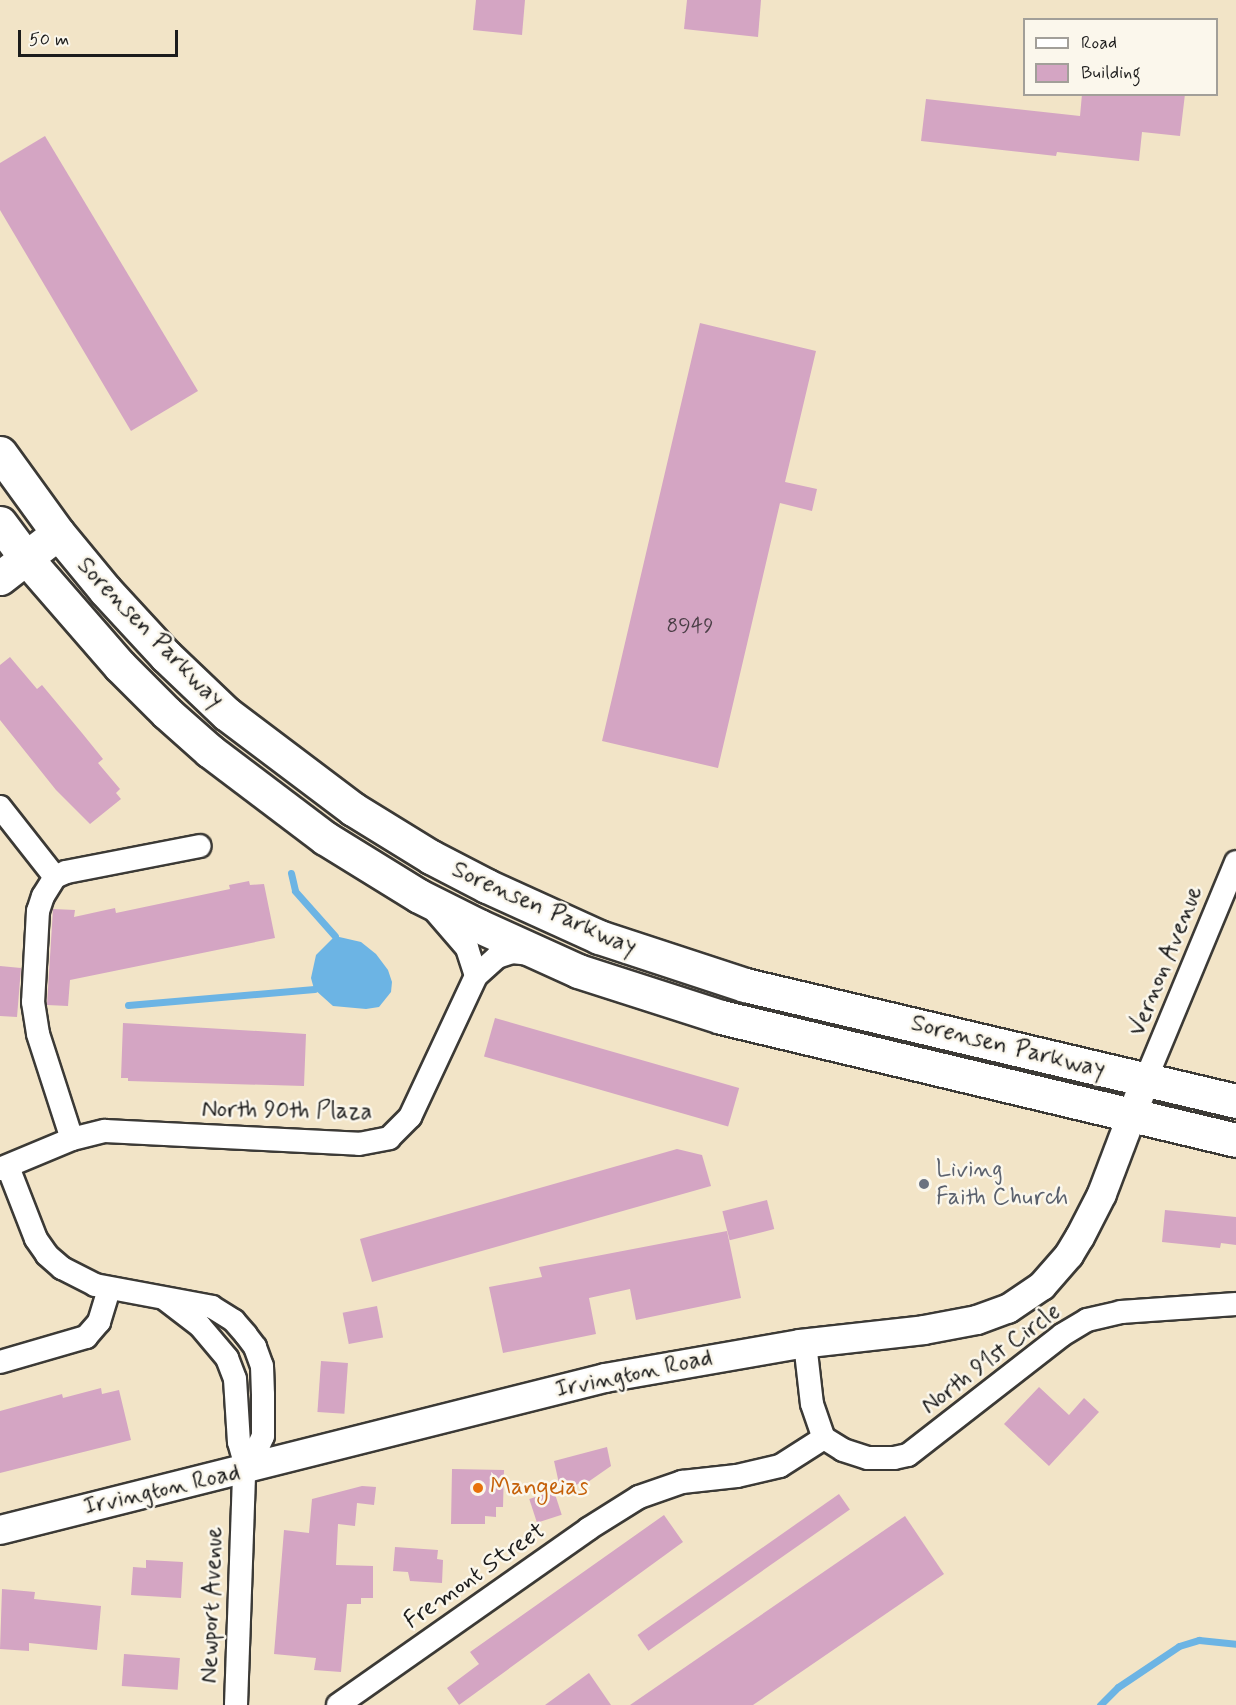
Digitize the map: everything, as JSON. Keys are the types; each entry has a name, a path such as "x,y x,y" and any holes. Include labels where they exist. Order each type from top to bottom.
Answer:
{"main road":[{"name":"Sorensen Parkway","path":"0,453 58,533 143,632 236,721 304,774 371,821 431,857 495,891 599,937 745,985 1236,1101"},
{"name":"Sorensen Parkway","path":"0,523 26,558 120,666 210,751 325,838 419,896 545,956 627,989 721,1017 1236,1140"},
{"path":"0,578 58,533"}],"street":[{"path":"0,807 56,877"},
{"path":"72,1139 38,1034 33,1002 38,911 56,877 66,872 200,846"},
{"name":"Vernon Avenue","path":"1145,1081 1236,862"},
{"path":"419,896 459,936 473,964 476,976 497,957 512,952 545,956"},
{"name":"North 90th Plaza","path":"4,1168 72,1139 105,1131 359,1144 389,1138 410,1117 476,976"},
{"name":"Irvington Road","path":"0,1530 605,1378 805,1344 986,1318 1020,1303 1052,1276 1080,1237 1102,1194 1145,1081"},
{"path":"0,1362 86,1337 99,1322 109,1289 78,1278 47,1255 26,1219 4,1168"},
{"name":"Newport Avenue","path":"109,1289 164,1298 200,1326 227,1358 235,1379 238,1442 245,1470 236,1705"},
{"name":"North 91st Circle","path":"824,1438 843,1449 868,1458 894,1458 908,1455 1062,1335 1087,1320 1121,1312 1236,1304"},
{"path":"805,1344 812,1404 824,1438"},
{"name":"Fremont Street","path":"338,1705 588,1529 639,1497 682,1482 737,1476 780,1466 824,1438"}],"water":[{"path":"335,936 361,942 376,954 388,970 392,982 391,992 379,1007 366,1009 333,1006 314,989 311,978 316,955"}],"building":[{"path":"476,0 525,0 522,35 473,30"},
{"path":"687,0 761,0 758,37 684,29"},
{"path":"1082,96 1185,96 1180,136 1142,132 1139,161 1057,152 1056,156 921,141 926,99 1080,116"},
{"path":"45,136 198,391 131,431 0,210 0,163"},
{"path":"700,323 816,351 785,482 817,489 812,511 780,503 718,768 602,741"},
{"path":"10,657 37,689 42,685 82,733 103,759 98,763 120,789 116,793 121,799 90,824 56,790 0,720 0,665"},
{"path":"249,881 250,885 264,884 275,938 70,980 68,1006 47,1005 53,909 75,910 74,917 115,908 116,913 230,889 229,885"},
{"path":"0,966 21,968 17,1017 0,1016"},
{"path":"495,1018 739,1088 728,1126 484,1056"},
{"path":"123,1023 306,1034 304,1086 128,1081 128,1078 121,1078"},
{"path":"677,1149 702,1155 711,1186 372,1282 360,1239"},
{"path":"767,1200 774,1229 730,1240 722,1211"},
{"path":"1165,1210 1236,1217 1236,1245 1221,1243 1220,1248 1162,1242"},
{"path":"727,1231 741,1298 636,1320 630,1289 589,1298 596,1334 503,1353 489,1287 542,1277 539,1267"},
{"path":"377,1306 383,1337 349,1344 343,1313"},
{"path":"321,1361 348,1363 344,1414 317,1412"},
{"path":"1039,1387 1069,1415 1084,1398 1099,1412 1049,1466 1004,1424"},
{"path":"101,1388 102,1394 119,1390 131,1440 0,1473 0,1411 62,1394 63,1398"},
{"path":"607,1447 611,1466 588,1482 560,1488 554,1461"},
{"name":"Mangeias","path":"452,1469 504,1470 503,1507 496,1507 496,1517 485,1516 485,1524 451,1524"},
{"path":"362,1486 376,1487 374,1505 357,1503 355,1526 338,1524 336,1565 373,1566 373,1598 361,1598 361,1604 347,1604 341,1672 314,1670 316,1658 274,1654 284,1530 309,1533 312,1499"},
{"path":"554,1491 562,1515 537,1523 529,1499"},
{"path":"839,1494 850,1510 648,1651 637,1635"},
{"path":"664,1515 683,1542 459,1705 447,1688 479,1664 470,1652"},
{"path":"905,1516 944,1574 753,1705 630,1705"},
{"path":"395,1547 438,1550 437,1559 443,1560 442,1583 410,1581 408,1572 393,1571"},
{"path":"146,1560 183,1562 181,1598 131,1595 133,1567 146,1568"},
{"path":"2,1589 35,1592 34,1599 101,1606 97,1650 29,1643 29,1651 0,1649"},
{"path":"124,1654 180,1658 178,1690 122,1686"},
{"path":"589,1673 611,1705 545,1705"}],"waterway":[{"path":"291,873 295,891 335,936"},
{"path":"128,1005 314,989"},
{"path":"1100,1705 1118,1687 1179,1646 1199,1640 1236,1644"}],"place":[{"name":"Living Faith Church","path":"924,1184"},
{"name":"Mangeias","path":"478,1488"}]}
